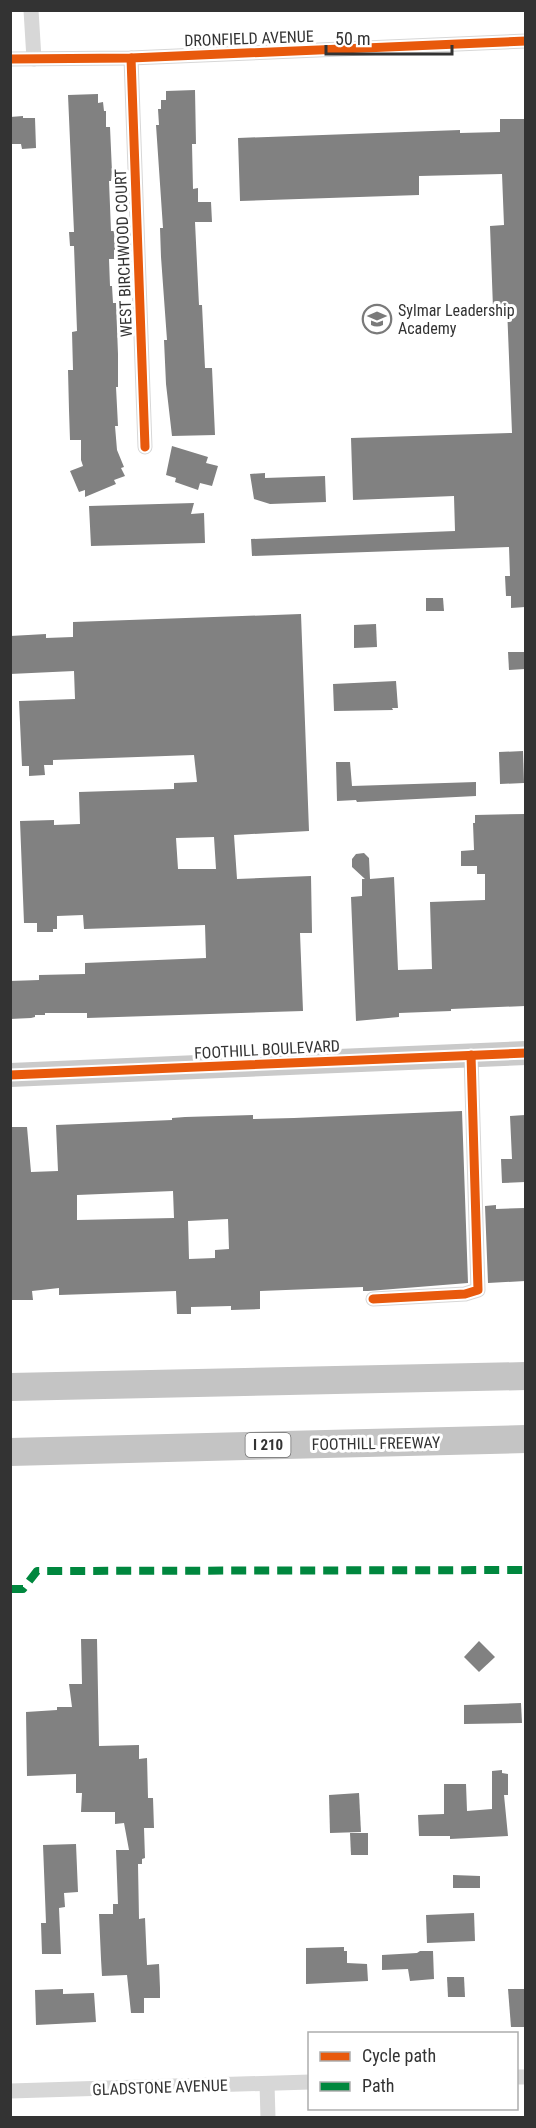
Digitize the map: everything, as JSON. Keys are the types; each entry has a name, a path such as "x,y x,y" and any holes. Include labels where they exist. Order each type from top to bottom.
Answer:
{"highway":[{"path":"10,1387 525,1376"},
{"name":"FOOTHILL FREEWAY","path":"10,1452 525,1439"}],"main road":[{"name":"FOOTHILL BOULEVARD","path":"10,1075 525,1053"}],"street":[{"path":"31,10 34,59"},
{"name":"DRONFIELD AVENUE","path":"10,59 131,58 525,41"},
{"name":"WEST BIRCHWOOD COURT","path":"131,58 145,447"},
{"path":"373,1299 465,1294 478,1290 471,1054"},
{"name":"GLADSTONE AVENUE","path":"10,2091 308,2082"},
{"path":"267,2084 268,2118"}],"building":[{"path":"195,90 196,144 192,144 193,189 198,188 198,202 211,202 212,222 195,222 199,305 202,305 205,368 212,368 215,435 172,436 166,384 164,340 167,340 160,228 163,228 156,125 159,125 158,109 161,109 161,100 166,100 166,91"},
{"path":"98,94 98,103 103,102 104,111 106,111 106,127 110,127 111,231 114,231 115,250 114,259 109,259 110,286 112,286 113,303 116,303 118,354 118,387 116,387 118,426 115,426 117,450 125,476 114,480 116,484 85,497 85,490 79,492 70,471 83,466 81,440 70,440 68,370 73,370 72,332 77,331 74,246 70,246 69,232 74,232 68,95"},
{"path":"23,116 23,118 35,118 36,148 22,149 21,144 10,144 10,117"},
{"path":"500,119 525,119 525,607 511,608 511,596 506,596 505,576 510,576 509,547 252,556 251,539 455,531 454,496 353,500 351,438 512,433 507,307 493,308 490,226 504,225 502,174 419,176 419,195 240,201 238,138 460,130 460,133 500,132"},
{"path":"172,446 208,457 206,463 218,466 212,486 200,483 198,490 175,482 176,478 166,475"},
{"path":"265,473 265,478 325,476 326,502 270,504 254,499 250,474"},
{"path":"194,503 191,514 204,513 205,543 91,546 89,506"},
{"path":"426,598 443,598 444,611 426,611"},
{"path":"301,614 309,831 234,835 237,879 311,876 312,933 300,933 303,1011 87,1018 87,1013 45,1013 45,1015 35,1015 31,1018 10,1019 10,981 39,980 39,975 85,974 85,963 206,958 205,925 84,929 83,915 57,916 57,929 53,929 53,932 37,932 37,923 24,923 20,821 54,820 54,825 80,824 79,792 174,789 174,783 197,782 194,755 53,760 53,765 44,765 45,775 29,776 29,766 22,766 19,701 75,699 74,671 10,674 10,636 46,634 46,638 73,637 73,622","holes":["214,837 216,869 178,869 176,838"]},
{"path":"376,624 377,647 354,648 354,625"},
{"path":"508,652 525,652 525,669 509,670"},
{"path":"396,681 398,708 334,711 333,684"},
{"path":"523,751 524,783 500,784 499,752"},
{"path":"336,762 350,762 352,786 476,782 476,796 337,801"},
{"path":"525,814 525,1006 399,1013 399,1017 356,1021 351,897 362,896 362,879 365,879 352,867 352,859 356,854 364,853 369,858 370,879 394,877 398,970 432,969 430,902 485,900 485,874 477,874 477,866 461,866 461,851 474,850 475,815"},
{"path":"462,1111 468,1283 368,1291 363,1291 363,1287 260,1291 260,1309 231,1310 231,1306 191,1307 191,1314 177,1314 176,1291 59,1295 59,1288 32,1291 33,1300 10,1300 10,1127 27,1127 31,1172 58,1171 56,1125 253,1115 253,1119","holes":["173,1191 174,1218 77,1220 77,1195","228,1219 229,1249 215,1250 215,1258 189,1259 188,1221"]},
{"path":"525,1115 525,1182 502,1183 501,1159 512,1159 510,1116"},
{"path":"496,1205 496,1209 525,1208 525,1281 488,1283 485,1206"},
{"path":"81,1639 97,1639 99,1746 139,1745 139,1759 147,1758 148,1798 153,1798 154,1828 144,1828 145,1858 142,1859 142,1864 138,1864 139,1919 145,1918 147,1965 159,1964 160,1998 144,1998 144,2013 131,2013 127,1975 102,1976 99,1914 113,1914 113,1904 118,1904 116,1850 129,1850 124,1823 115,1824 115,1812 81,1812 82,1793 76,1793 76,1774 27,1776 26,1712 72,1707 69,1684 82,1684"},
{"path":"479,1641 495,1657 479,1672 464,1657"},
{"path":"521,1703 522,1723 464,1724 464,1705"},
{"path":"502,1770 502,1773 508,1774 508,1795 504,1795 508,1836 450,1839 450,1836 419,1836 418,1815 444,1814 444,1784 466,1784 467,1811 492,1809 492,1771"},
{"path":"359,1793 361,1832 330,1833 329,1795"},
{"path":"350,1833 368,1833 368,1855 351,1855"},
{"path":"76,1844 78,1892 64,1893 65,1907 59,1908 61,1954 42,1954 41,1923 46,1923 43,1845"},
{"path":"453,1875 480,1876 480,1888 453,1888"},
{"path":"474,1913 475,1941 427,1943 426,1915"},
{"path":"344,1947 344,1951 347,1951 347,1963 367,1964 368,1981 306,1984 306,1948"},
{"path":"433,1951 434,1979 410,1981 408,1969 382,1970 382,1955"},
{"path":"447,1977 464,1977 465,1997 448,1997"},
{"path":"63,1989 63,1994 94,1993 96,2022 36,2025 35,1990"},
{"path":"508,1989 525,1989 525,2027 511,2027"}],"marked path":[{"path":"10,1589 23,1589 37,1571 526,1570"}],"cycle path":[{"path":"10,59 131,58 526,41"},
{"path":"131,58 145,447"},
{"path":"10,1075 526,1053"},
{"path":"373,1299 465,1294 478,1290 471,1055"}],"place":[{"name":"Sylmar Leadership Academy","path":"377,319"}]}
